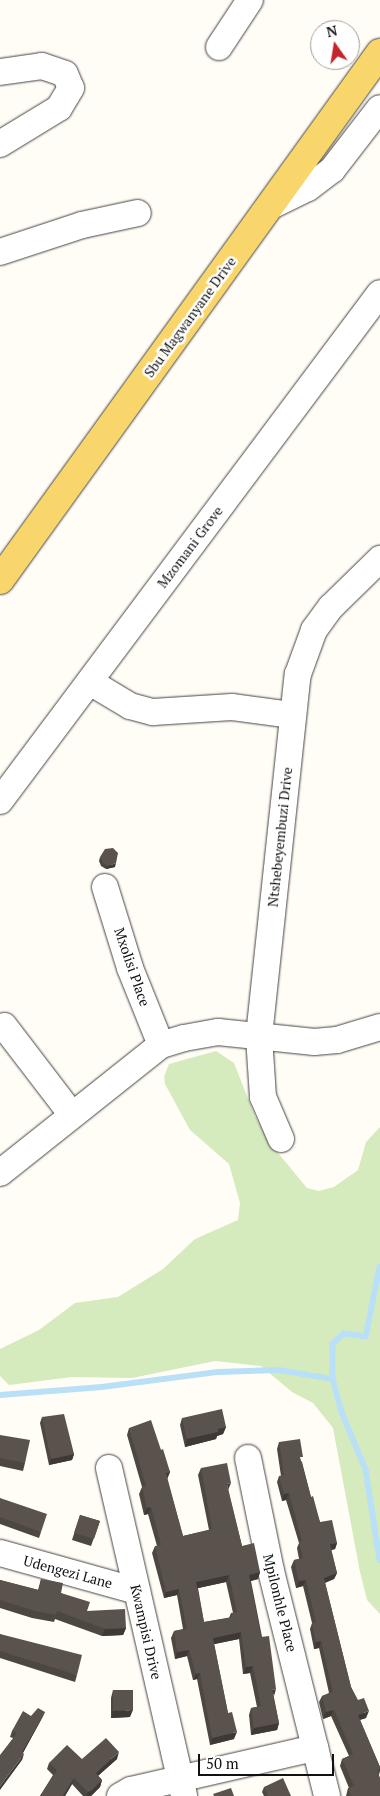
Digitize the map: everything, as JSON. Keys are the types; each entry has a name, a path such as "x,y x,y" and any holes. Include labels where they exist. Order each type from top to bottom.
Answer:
{"main road":[{"name":"Sbu Magwanyane Drive","path":"0,580 380,53"}],"street":[{"path":"219,47 246,2 250,0"},
{"path":"0,144 59,108 71,88 65,74 49,68 26,66 2,71"},
{"path":"269,207 308,188 332,170 380,108"},
{"path":"0,252 82,225 138,213"},
{"name":"Mzomani Grove","path":"0,801 380,293"},
{"name":"Ntshebeyembuzi Drive","path":"281,1139 263,1097 259,1036 292,715 298,674 314,630 331,606 380,559"},
{"path":"90,682 130,706 152,712 232,708 292,715"},
{"name":"Mxolisi Place","path":"106,887 130,968 161,1045"},
{"path":"4,1026 72,1115"},
{"path":"0,1173 161,1045 184,1038 218,1032 314,1042 380,1027"},
{"name":"Mpilonhle Place","path":"248,1458 271,1571 326,1796"},
{"name":"Kwampisi Drive","path":"109,1468 182,1788"},
{"name":"Udengezi Lane","path":"0,1553 137,1591"},
{"path":"120,1796 182,1788 315,1748"}],"green space":[{"path":"216,1051 234,1063 255,1116 269,1142 307,1188 319,1191 334,1187 358,1170 366,1142 380,1127 380,1614 367,1600 333,1428 313,1403 292,1392 261,1366 215,1361 132,1378 72,1377 9,1385 0,1376 0,1349 39,1330 75,1303 118,1297 163,1269 195,1239 238,1220 240,1203 229,1164 190,1130 165,1084 164,1077 169,1064"}],"building":[{"path":"113,848 118,853 116,863 108,866 103,863 100,857 105,849"},
{"path":"222,1409 226,1427 218,1429 218,1432 187,1439 182,1418"},
{"path":"64,1414 74,1454 51,1459 42,1417"},
{"path":"151,1420 170,1472 166,1473 183,1536 212,1529 201,1468 227,1463 231,1483 227,1484 242,1546 254,1543 260,1572 249,1575 261,1637 269,1636 276,1689 272,1690 279,1723 254,1728 251,1708 261,1706 253,1666 246,1667 241,1632 213,1638 228,1713 232,1712 237,1732 212,1738 200,1673 196,1674 189,1650 177,1652 174,1631 187,1629 179,1589 166,1592 155,1546 161,1545 151,1507 147,1508 142,1487 146,1486 129,1428","holes":["229,1575 237,1612 231,1613 232,1617 204,1622 196,1582"]},
{"path":"0,1435 30,1440 25,1463 0,1458"},
{"path":"300,1439 303,1457 300,1457 320,1522 332,1520 337,1543 330,1544 337,1573 324,1578 351,1687 358,1700 364,1698 369,1711 358,1715 380,1767 377,1770 380,1778 380,1796 351,1796 348,1788 354,1786 342,1759 353,1754 334,1710 326,1712 322,1696 333,1692 321,1641 316,1642 312,1623 316,1622 306,1580 299,1581 294,1560 303,1558 299,1542 302,1541 289,1493 284,1494 279,1476 284,1475 279,1442"},
{"path":"0,1498 47,1514 41,1532 0,1517"},
{"path":"80,1515 100,1521 94,1539 74,1533"},
{"path":"41,1579 63,1583 61,1593 90,1602 87,1611 125,1609 126,1628 105,1629 57,1611 56,1615 35,1611 0,1600 0,1580 39,1590"},
{"path":"0,1634 82,1655 77,1675 0,1651"},
{"path":"113,1690 133,1690 133,1710 113,1711"},
{"path":"38,1708 45,1712 22,1752 24,1754 0,1786 0,1755 17,1733 12,1731 23,1711 31,1716"},
{"path":"106,1738 119,1752 96,1773 102,1780 92,1790 88,1792 74,1778 63,1796 40,1796 57,1770 49,1763 67,1745 82,1759"},
{"path":"283,1778 291,1796 268,1796 264,1787"},
{"path":"231,1788 234,1796 214,1796 213,1794"}],"waterway":[{"path":"380,1267 366,1337 344,1334 333,1344 333,1379 342,1412 366,1470 380,1560"},
{"path":"0,1395 102,1387 218,1372 279,1370 333,1379"}]}
